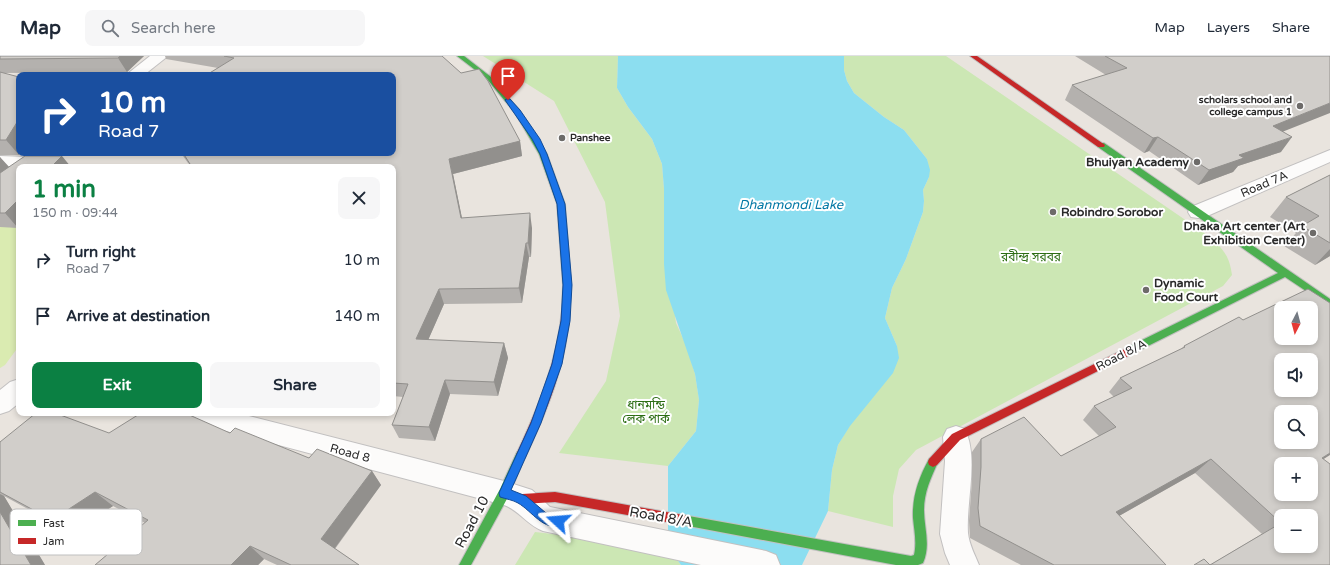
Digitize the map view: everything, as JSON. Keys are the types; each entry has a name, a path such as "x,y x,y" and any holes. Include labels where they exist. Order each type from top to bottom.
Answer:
{"street":[{"path":"138,72 160,56"},
{"name":"Road 10","path":"460,56 489,78 518,112 536,139 561,204 568,285 566,321 557,364 536,423 513,496 465,565"},
{"path":"973,56 1330,304"},
{"name":"Road 7A","path":"1198,212 1330,155"},
{"path":"14,159 40,164"},
{"name":"Road 8/A","path":"549,507 910,562 919,559 923,549 923,539 919,518 920,500 924,480 933,462 956,437 1285,273"},
{"path":"0,404 16,391"},
{"name":"Road 8","path":"207,416 513,496"},
{"path":"956,437 958,461 954,534 964,565"},
{"path":"513,496 549,507"},
{"name":"Road 8/A","path":"549,507 766,565"}],"green space":[{"name":"ধানমন্ডি লেক পার্ক","path":"483,56 618,56 617,88 628,107 652,139 662,164 664,224 676,323 687,347 695,374 699,400 696,431 668,466 559,453 606,381 620,316 605,202 554,101"},
{"name":"রবীন্দ্র সরবর","path":"844,56 946,56 1203,232 1223,250 1229,261 1232,275 1223,286 916,450 899,469 893,496 893,527 828,511 832,470 838,445 897,346 885,318 892,288 906,259 923,212 923,190 929,177 927,159 904,130 884,117 854,93 847,81 844,70"},
{"path":"0,193 16,200 16,350 5,365 0,368"},
{"path":"535,532 668,547 681,565 515,565"}],"water":[{"name":"Dhanmondi Lake","path":"618,56 844,56 844,70 847,81 854,93 884,117 904,130 927,159 930,170 929,177 923,190 923,212 906,259 892,288 885,318 897,346 899,358 893,373 850,426 838,445 832,470 828,511 802,565 681,565 668,547 668,466 696,431 699,400 695,374 666,290 664,264 664,189 662,164 652,139 628,107 617,88"}],"building":[{"path":"0,56 120,56 118,58 0,59"},
{"path":"224,56 442,56 461,73 479,69 488,81 520,141 449,159 461,218 530,213 528,243 526,243 519,288 439,289 416,339 504,343 494,382 445,380 429,427 392,425 408,384 396,383 396,164 190,164 185,156 396,156 396,72 211,72 234,58"},
{"path":"1105,56 1330,56 1330,103 1273,126 1292,137 1239,155 1244,158 1209,170 1158,137 1153,138 1072,85 1127,68"},
{"path":"0,72 16,76 16,124 6,140 0,140"},
{"path":"25,156 62,156 54,164 16,164 16,202 5,213 0,213 0,173"},
{"path":"1330,175 1330,243 1302,226 1319,216 1286,197"},
{"path":"1308,289 1330,303 1330,453 1322,458 1330,464 1330,565 1210,565 1274,527 1274,553 1318,553 1318,509 1274,509 1274,517 1211,459 1116,512 1166,565 1054,565 980,526 978,508 981,467 981,439 1024,417 1061,456 1116,427 1094,406 1132,388 1120,378 1185,347 1184,346 1239,317 1243,320 1274,305 1274,345 1318,345 1318,301 1283,301"},
{"path":"32,416 63,416 109,433 136,416 192,416 230,433 235,428 309,458 317,449 372,471 321,539 359,565 291,565 250,546 231,565 95,565 107,555 142,555 142,525 148,520 142,517 142,509 127,509 95,492 69,509 32,509 0,492 0,442"},
{"path":"0,512 10,529 10,555 25,555 31,565 0,565"},
{"path":"1204,559 1210,565 1194,565"}],"traffic: fast":[{"path":"460,56 489,78 518,112 543,154 561,204 567,285 566,310"},
{"path":"1101,145 1330,304"},
{"path":"1131,350 1285,273"},
{"path":"465,565 504,493 521,455"},
{"path":"683,520 911,562 919,559 921,549 919,524 920,497 926,475 933,462"}],"traffic: jam":[{"path":"973,56 1101,145"},
{"path":"521,455 544,403 557,366 565,329 566,310"},
{"path":"933,462 956,437 1131,350"},
{"path":"522,499 555,497 683,520"}],"place":[{"name":"scholars school and college campus 1","path":"1300,106"},
{"name":"Panshee","path":"562,138"},
{"name":"Bhuiyan Academy","path":"1197,162"},
{"name":"Robindro Sorobor","path":"1053,212"},
{"name":"Dhaka Art center (Art Exhibition Center)","path":"1313,233"},
{"name":"Dynamic Food Court","path":"1146,290"}],"route":[{"path":"508,100 536,139 561,204 568,285 566,321 557,364 536,423 504,493 522,499 543,518 558,521"}]}
